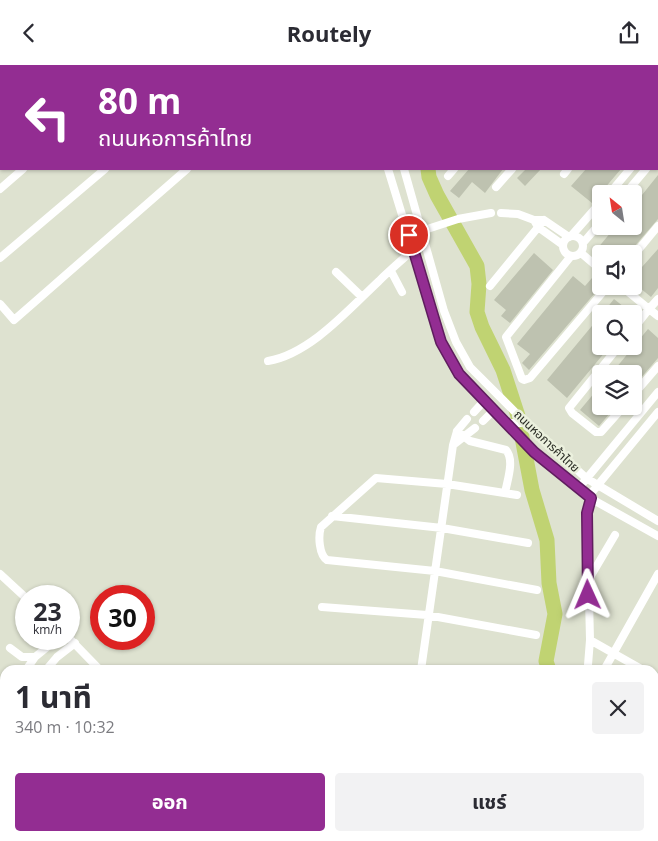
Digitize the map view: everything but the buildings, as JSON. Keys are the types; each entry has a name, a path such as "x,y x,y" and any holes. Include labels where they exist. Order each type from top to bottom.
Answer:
{"street":[{"path":"0,189 22,170"},
{"path":"0,258 104,170"},
{"path":"0,304 14,320 186,170"},
{"name":"ถนนหอการค้าไทย","path":"388,170 441,342 459,374 534,452 578,489 658,537"},
{"name":"ถนนหอการค้าไทย","path":"404,170 444,311 453,336 470,367 586,477 658,521"},
{"path":"448,176 453,170"},
{"path":"496,187 511,170"},
{"path":"617,185 629,170"},
{"path":"633,185 645,170"},
{"path":"562,245 592,212"},
{"path":"409,235 458,219 491,213"},
{"path":"501,213 518,215 536,223 562,245 564,252 570,256"},
{"path":"490,286 536,223 544,220 570,236 579,237 583,243 581,253"},
{"path":"642,245 658,226"},
{"path":"583,243 592,232"},
{"path":"268,361 282,359 308,343 347,313 413,249"},
{"path":"581,253 570,256 506,337 522,379 530,378 600,295"},
{"path":"581,253 592,262"},
{"path":"391,271 402,292"},
{"path":"336,272 362,297"},
{"path":"632,295 658,317"},
{"path":"642,318 658,299"},
{"path":"604,365 612,355"},
{"path":"642,385 658,366"},
{"path":"592,379 569,408 572,413 596,432 601,432 616,415"},
{"path":"578,489 658,392"},
{"path":"474,412 485,400"},
{"path":"483,421 494,410"},
{"path":"588,665 590,640 587,513 590,497 597,485 658,412"},
{"path":"421,665 454,445 457,431 467,419"},
{"path":"507,425 524,420"},
{"path":"454,445 475,428"},
{"path":"457,431 474,442 508,452 510,460 505,493"},
{"path":"610,449 621,456"},
{"path":"517,495 447,484 376,478 321,527 323,558 327,561 435,571 537,591"},
{"path":"332,516 442,527 528,543"},
{"path":"588,580 615,535"},
{"path":"0,574 15,588"},
{"path":"607,665 658,574"},
{"path":"322,607 427,615 536,635"},
{"path":"590,640 633,665"},
{"path":"10,648 22,657 34,657"},
{"path":"80,649 95,665"},
{"path":"29,665 34,657 43,650"},
{"path":"50,665 63,650"}],"waterway":[{"path":"428,170 429,177 437,195 477,266 479,284 477,312 482,327 503,370 518,416 532,490 547,540 549,583 555,614 546,661 547,665"}],"route":[{"path":"409,235 441,342 459,374 534,452 582,493 591,498 587,513 588,595"}]}
